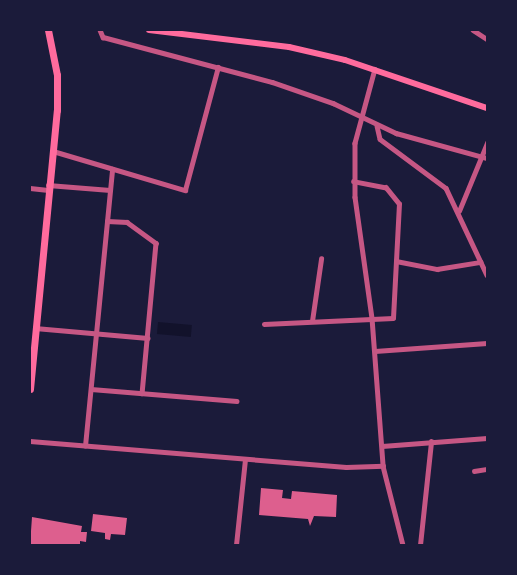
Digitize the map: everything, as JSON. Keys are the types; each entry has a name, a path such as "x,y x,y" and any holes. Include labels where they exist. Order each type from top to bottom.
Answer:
{"main road":[{"path":"30,389 53,151 57,75 48,30"},
{"path":"148,30 289,47 375,70 487,108"}],"street":[{"path":"100,30 103,37 303,92 377,126 485,157"},
{"path":"473,30 487,40"},
{"path":"53,151 185,190 218,68"},
{"path":"375,70 360,118 355,142 354,182 358,231 372,318 383,466 403,545"},
{"path":"377,126 380,139 440,180 458,211 487,275"},
{"path":"458,211 485,157 487,143"},
{"path":"85,446 112,168"},
{"path":"264,324 393,318 399,204 386,188 354,182"},
{"path":"30,188 110,190"},
{"path":"107,221 128,222 156,243 142,393"},
{"path":"312,321 321,258"},
{"path":"396,261 437,269 480,262"},
{"path":"36,328 148,338"},
{"path":"375,351 487,343"},
{"path":"91,389 237,401"},
{"path":"382,446 487,438"},
{"path":"30,442 346,467 383,466"},
{"path":"420,545 431,442"},
{"path":"236,545 245,460"},
{"path":"474,471 487,470"}],"shaded area":[{"path":"158,322 192,325 191,337 157,334"}],"building":[{"path":"261,488 283,490 282,498 291,499 292,491 337,495 336,517 314,516 310,526 308,519 259,515"},
{"path":"93,514 127,518 125,535 111,534 110,540 105,539 105,533 91,531"},
{"path":"32,517 82,526 81,532 87,532 86,542 80,541 80,545 30,545"}]}
